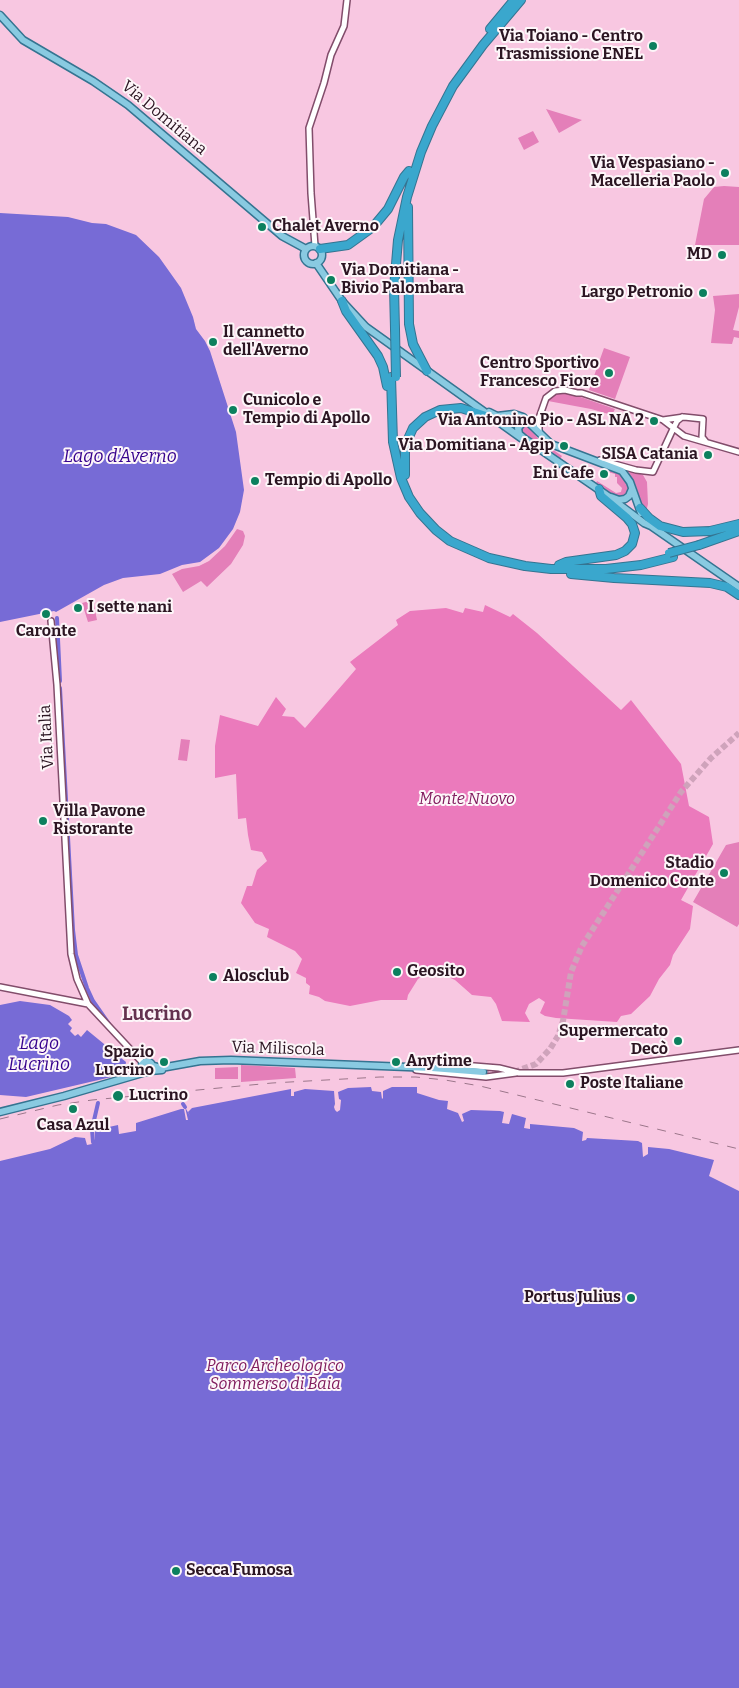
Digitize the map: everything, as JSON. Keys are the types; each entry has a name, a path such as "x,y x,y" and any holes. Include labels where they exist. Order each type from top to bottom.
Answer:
{"highway":[{"path":"514,0 466,59 449,84 424,132 409,171 400,203 392,248 389,286 396,460 405,488 414,506 436,530 461,546 489,558 525,566 561,568 629,562 671,555 739,536"},
{"path":"392,329 396,258 401,220 426,139 447,98 483,45 521,0"},
{"path":"317,248 348,245 373,227 391,204 404,177 409,171"},
{"path":"407,197 409,324 413,344 427,371"},
{"path":"342,301 346,311 370,344 383,367 389,397 392,402"},
{"path":"394,377 392,402 395,428 405,475 414,496 423,509 434,522 453,536 471,546 490,553 561,568 579,576 716,584 739,593"},
{"path":"405,475 405,451 408,438 413,428 425,417 440,410 461,408 492,418"},
{"path":"561,568 566,562 616,555 632,544 635,532 632,524 601,496 599,489"},
{"path":"640,508 660,526 683,532 706,532 739,524"},
{"path":"701,546 739,531"}],"main road":[{"name":"Via Domitiana","path":"0,15 23,40 93,80 128,105 282,236 306,249"},
{"path":"310,246 317,248 322,254 321,258 316,263 309,263 304,253 306,249 310,246"},
{"path":"316,263 342,301 366,327 492,418 599,489 644,523 651,526 718,574 739,586"},
{"path":"482,410 498,416 518,414 530,421 551,444 622,471 628,479 644,517 651,526"},
{"path":"525,439 519,434 518,428 523,422 530,421"},
{"path":"608,496 619,500 625,499 629,496 632,488"},
{"path":"718,574 739,593"},
{"name":"Via Miliscola","path":"146,1068 161,1068 188,1063 240,1061 438,1068 485,1072"},
{"path":"0,1112 136,1075 146,1068"}],"street":[{"path":"317,248 311,193 309,128 331,55 344,26 347,0"},
{"path":"539,432 539,418 546,398 560,390 582,393 663,420 679,433 739,452"},
{"path":"663,420 682,417 703,419 702,434 703,439 707,443"},
{"path":"585,457 636,470 653,472 672,429 682,417"},
{"path":"679,433 677,426 682,417"},
{"path":"695,439 700,438 702,434"},
{"name":"Via Italia","path":"51,620 57,684 70,954 77,979 88,1004 146,1068"},
{"path":"0,987 88,1004"},
{"name":"Via Miliscola","path":"485,1072 498,1076 519,1073 563,1073 739,1050"},
{"path":"494,1068 492,1072 498,1076"},
{"name":"Via Miliscola","path":"485,1072 494,1068 519,1073"}],"shaded area":[{"path":"546,109 582,120 559,133"},
{"path":"533,131 539,142 524,150 518,138"},
{"path":"714,187 739,187 739,245 695,245 704,199"},
{"path":"739,294 739,307 733,330 739,331 739,338 734,337 732,344 711,343 715,310 713,296"},
{"name":"Centro Sportivo Francesco Fiore","path":"604,348 630,357 615,399 589,390"},
{"path":"560,392 569,393 615,409 612,415 548,401 552,395"},
{"path":"525,424 529,426 539,440 562,456 560,459 521,432 521,426"},
{"path":"610,469 620,474 628,484 629,488 625,496 620,497 612,494 596,483 597,481 616,493 621,492 622,488 617,483 615,474 608,472 608,476 605,476 607,473 600,472"},
{"path":"632,471 643,475 647,482 648,504 646,512 628,473"},
{"path":"237,529 243,531 245,536 243,545 231,564 207,587 201,581 183,592 172,574 209,561 225,546"},
{"path":"93,600 97,620 88,622 82,603"},
{"path":"181,739 190,740 187,761 178,760"},
{"name":"Stadio Domenico Conte","path":"739,842 739,924 737,927 693,902 726,845"},
{"path":"241,1065 295,1068 296,1078 241,1082"},
{"path":"238,1067 238,1079 215,1079 215,1068"}],"green space":[{"name":"Monte Nuovo","path":"485,605 510,617 513,614 537,633 621,710 631,700 681,764 689,806 709,817 713,844 681,900 693,906 690,929 650,996 631,1014 621,1016 617,1022 545,1016 540,1013 545,1002 539,998 529,1004 525,1013 530,1022 502,1021 496,1004 491,997 472,995 455,980 444,975 443,970 431,971 418,979 407,1000 381,1000 350,1006 325,1001 309,994 310,986 306,983 306,978 296,973 302,959 295,951 267,937 269,929 255,923 241,903 247,886 252,886 257,870 267,861 262,852 251,850 246,818 238,819 236,774 215,778 215,746 220,715 258,726 276,697 286,709 282,716 294,717 305,728 356,669 350,662 398,625 396,620 410,611 446,608 463,613 465,608 483,612"}],"water":[{"name":"Lago d'Averno","path":"0,213 68,217 92,223 106,224 136,235 159,257 181,288 196,329 210,351 236,432 244,490 240,512 233,529 219,548 200,562 182,565 160,574 123,578 104,585 56,612 0,622"},
{"name":"Lago Lucrino","path":"20,1001 50,1005 69,1016 72,1020 68,1024 72,1028 70,1031 75,1036 78,1034 81,1037 87,1030 126,1062 124,1074 26,1097 0,1095 0,1005"},
{"name":"Parco Archeologico Sommerso di Baia","path":"371,1087 372,1091 381,1092 382,1099 383,1091 392,1087 417,1087 417,1093 448,1101 447,1109 458,1113 462,1122 464,1121 462,1114 471,1110 500,1111 504,1112 502,1123 509,1124 512,1114 526,1118 524,1128 530,1129 530,1124 574,1128 583,1132 582,1141 587,1138 638,1141 642,1143 643,1157 648,1154 648,1147 669,1149 714,1160 709,1176 739,1191 739,1688 0,1688 0,1161 50,1149 75,1137 85,1138 87,1145 92,1144 95,1139 95,1130 118,1125 119,1134 136,1131 136,1123 181,1109 184,1109 186,1120 188,1120 185,1107 190,1116 188,1112 192,1108 291,1089 291,1096 294,1096 294,1092 305,1089 334,1091 334,1107 337,1112 340,1110 341,1100 339,1099 338,1092 348,1088"}],"waterway":[{"path":"57,618 60,681"},
{"path":"60,688 76,955 93,1001 109,1024"},
{"path":"93,1142 92,1129 98,1103"}],"tunnel":[{"path":"514,1072 536,1064 550,1049 558,1036 563,1021 571,972 582,946 681,792 711,758 739,733"},
{"path":"483,1072 505,1073"}],"railway":[{"path":"0,1119 58,1105 92,1100 272,1083 416,1077 480,1086 739,1149"}],"place":[{"name":"Via Toiano - Centro Trasmissione ENEL","path":"653,46"},
{"name":"Via Vespasiano - Macelleria Paolo","path":"725,173"},
{"name":"Chalet Averno","path":"262,227"},
{"name":"MD","path":"722,255"},
{"name":"Via Domitiana - Bivio Palombara","path":"331,280"},
{"name":"Largo Petronio","path":"703,293"},
{"name":"Il cannetto dell'Averno","path":"213,342"},
{"name":"Centro Sportivo Francesco Fiore","path":"609,373"},
{"name":"Cunicolo e Tempio di Apollo","path":"233,410"},
{"name":"Via Antonino Pio - ASL NA 2","path":"654,421"},
{"name":"Via Domitiana - Agip","path":"564,446"},
{"name":"SISA Catania","path":"708,455"},
{"name":"Eni Cafe","path":"604,474"},
{"name":"Tempio di Apollo","path":"255,481"},
{"name":"I sette nani","path":"78,608"},
{"name":"Caronte","path":"46,614"},
{"name":"Villa Pavone Ristorante","path":"43,821"},
{"name":"Stadio Domenico Conte","path":"724,873"},
{"name":"Geosito","path":"397,972"},
{"name":"Alosclub","path":"213,977"},
{"name":"Supermercato Decò","path":"678,1041"},
{"name":"Spazio Lucrino","path":"164,1062"},
{"name":"Anytime","path":"396,1062"},
{"name":"Poste Italiane","path":"570,1084"},
{"name":"Lucrino","path":"118,1096"},
{"name":"Casa Azul","path":"73,1109"},
{"name":"Portus Julius","path":"631,1298"},
{"name":"Secca Fumosa","path":"176,1571"}],"district":[{"name":"Lucrino","path":"157,1015"}]}
